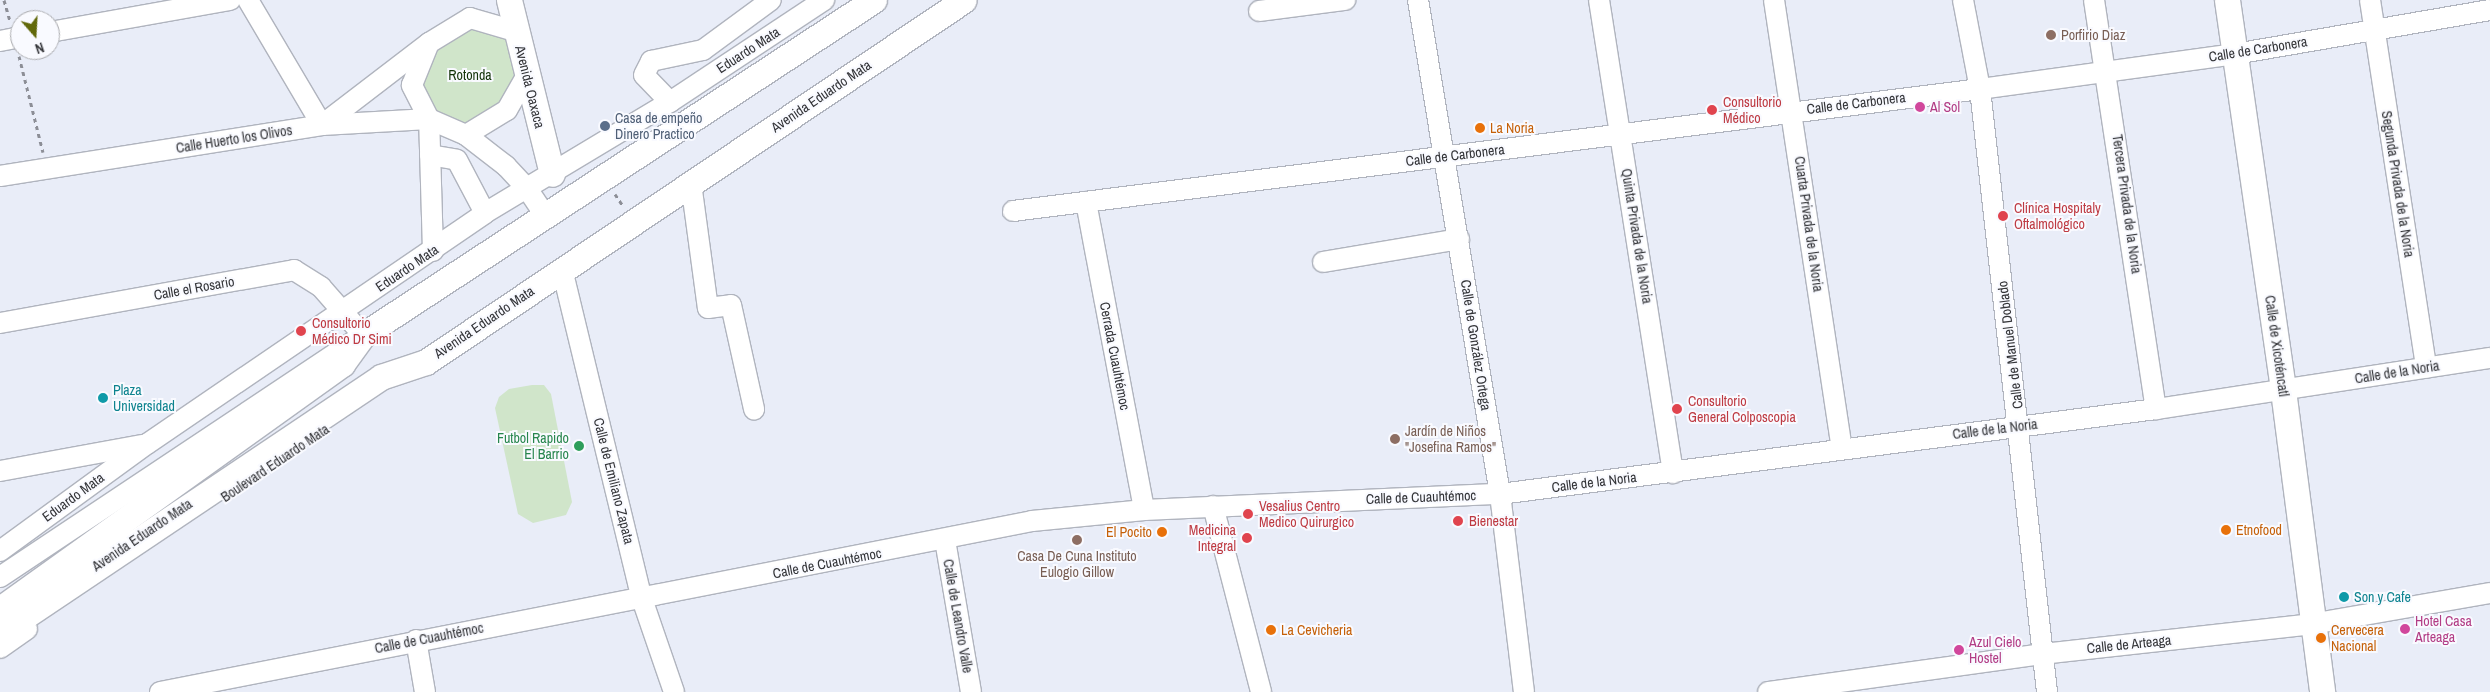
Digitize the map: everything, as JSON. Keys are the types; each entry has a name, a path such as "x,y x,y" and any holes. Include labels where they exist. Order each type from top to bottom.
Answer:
{"main road":[{"name":"Avenida Oaxaca","path":"509,0 515,31 552,174"},
{"name":"Avenida Eduardo Mata","path":"0,633 112,540 342,364 363,335 546,217 874,0"},
{"name":"Avenida Eduardo Mata","path":"0,609 381,378 426,362 562,268 691,183 941,10 964,0"},
{"name":"Calle de Xicoténcatl","path":"2227,0 2284,390 2322,692"}],"street":[{"path":"60,30 230,0"},
{"path":"248,0 322,125 429,43 470,18 515,31"},
{"path":"735,24 748,0"},
{"path":"670,102 644,75 651,61 703,50 735,24 771,0"},
{"name":"Eduardo Mata","path":"0,551 147,444 433,251 485,213 528,190 670,102 824,0"},
{"path":"1259,11 1345,0"},
{"name":"Calle de González Ortega","path":"1418,0 1500,494 1524,692"},
{"name":"Quinta Privada de la Noria","path":"1599,0 1622,133 1673,473"},
{"name":"Cuarta Privada de la Noria","path":"1774,0 1842,449"},
{"name":"Calle de Manuel Doblado","path":"1963,0 1980,88 2020,425 2047,692"},
{"name":"Tercera Privada de la Noria","path":"2094,0 2107,70 2156,409"},
{"name":"Segunda Privada de la Noria","path":"2370,0 2426,368"},
{"name":"Calle de Carbonera","path":"1013,211 2234,54 2490,10"},
{"path":"429,43 412,85 429,119 433,251"},
{"path":"703,50 717,70"},
{"path":"466,135 507,110 527,75"},
{"name":"Calle Huerto los Olivos","path":"0,176 322,125 429,119 466,135 506,166 528,190 546,217"},
{"path":"430,154 457,160 485,213"},
{"path":"691,183 708,308 731,305 754,409"},
{"name":"Cerrada Cuauhtémoc","path":"1086,202 1144,510"},
{"path":"1323,262 1459,239"},
{"name":"Calle de Emiliano Zapata","path":"562,268 642,599 674,692"},
{"name":"Calle el Rosario","path":"0,323 294,270 321,287 363,335"},
{"path":"0,577 363,335"},
{"name":"Calle de la Noria","path":"1500,494 1673,473 2020,425 2156,409 2490,358"},
{"name":"Boulevard Eduardo Mata","path":"0,648 426,362"},
{"path":"0,470 147,444"},
{"name":"Calle de Cuauhtémoc","path":"160,692 416,640 642,599 945,540 1032,521 1144,510 1213,506 1500,494"},
{"path":"1213,506 1261,692"},
{"name":"Calle de Leandro Valle","path":"945,540 971,692"},
{"name":"Calle de Arteaga","path":"1768,692 2042,654 2312,624 2490,594"},
{"path":"416,640 425,692"}],"path":[{"path":"4,0 10,33"},
{"path":"17,60 47,169"}],"green space":[{"name":"Rotonda","path":"470,20 516,33 524,75 506,110 465,130 432,116 416,85 429,46"},
{"path":"544,385 551,394 572,502 566,515 533,523 518,514 495,408 499,397 509,389"}],"place":[{"name":"Porfirio Diaz","path":"2051,35"},
{"name":"Al Sol","path":"1920,107"},
{"name":"Consultorio Médico","path":"1712,110"},
{"name":"Casa de empeño Dinero Practico","path":"605,126"},
{"name":"La Noria","path":"1480,128"},
{"name":"Clínica Hospitaly Oftalmológico","path":"2003,216"},
{"name":"Consultorio Médico Dr Simi","path":"301,331"},
{"name":"Plaza Universidad","path":"103,398"},
{"name":"Consultorio General Colposcopia","path":"1677,409"},
{"name":"Jardín de Niños \"Josefina Ramos\"","path":"1395,439"},
{"name":"Futbol Rapido El Barrio","path":"579,446"},
{"name":"Vesalius Centro Medico Quirurgico","path":"1248,514"},
{"name":"Bienestar","path":"1458,521"},
{"name":"Etnofood","path":"2226,530"},
{"name":"El Pocito","path":"1162,532"},
{"name":"Medicina Integral","path":"1247,538"},
{"name":"Casa De Cuna Instituto Eulogio Gillow","path":"1077,540"},
{"name":"Son y Cafe","path":"2344,597"},
{"name":"Hotel Casa Arteaga","path":"2405,629"},
{"name":"La Cevicheria","path":"1271,630"},
{"name":"Cervecera Nacional","path":"2321,638"},
{"name":"Azul Cielo Hostel","path":"1959,650"}]}
